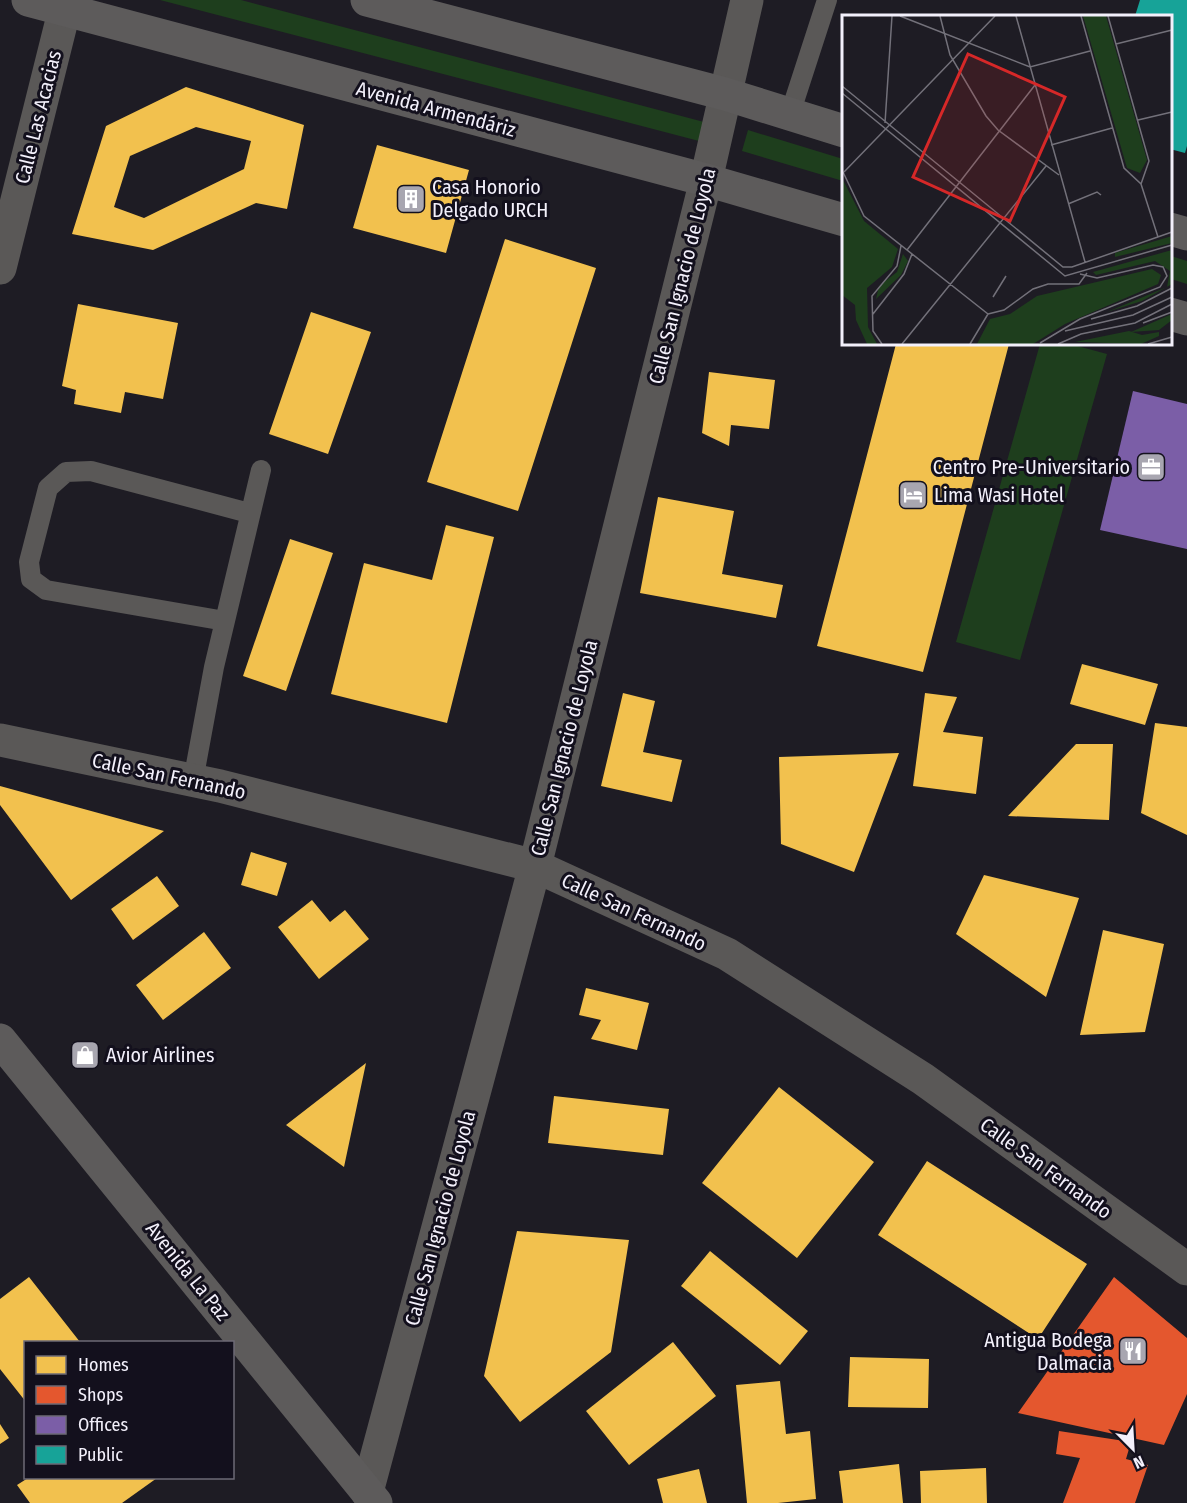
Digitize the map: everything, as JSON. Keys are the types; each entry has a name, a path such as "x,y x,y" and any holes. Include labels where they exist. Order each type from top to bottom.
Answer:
{"main road":[{"name":"Avenida Armendáriz","path":"28,0 66,5 706,180 842,220"},
{"path":"367,0 725,94 842,131"},
{"path":"1172,230 1187,234"},
{"path":"1172,315 1187,319"},
{"name":"Avenida La Paz","path":"0,1040 371,1497"}],"street":[{"name":"Calle San Ignacio de Loyola","path":"371,1497 535,866 706,180 747,0"},
{"name":"Calle Las Acacias","path":"0,268 66,5"},
{"name":"Calle San Fernando","path":"0,740 192,781 535,866 727,954 923,1080 1187,1269"}],"lane":[{"path":"790,114 827,0"},
{"path":"192,781 214,667 261,470"},
{"path":"225,621 46,590 31,579 29,562 48,488 66,472 91,471 249,513"}],"green space":[{"path":"160,0 241,0 704,122 699,141"},
{"path":"748,130 842,159 842,181 742,151"},
{"path":"1172,256 1187,261 1187,284 1172,279"},
{"path":"1040,345 1074,345 1107,354 1020,660 956,642"}],"building: Homes":[{"path":"186,87 304,125 287,209 256,203 153,250 72,234 106,126","holes":["196,127 251,141 244,169 144,218 114,207 130,156"]},
{"name":"Casa Honorio Delgado URCH","path":"377,145 469,170 446,253 353,228"},
{"path":"505,239 596,268 518,511 427,482"},
{"path":"78,304 178,323 163,399 125,392 121,413 74,404 76,390 62,386"},
{"path":"311,312 371,332 328,454 269,434"},
{"name":"Lima Wasi Hotel","path":"896,345 1009,345 923,672 817,646"},
{"path":"709,372 775,380 769,429 731,425 729,446 702,433"},
{"path":"658,497 734,511 722,574 783,585 776,618 640,593"},
{"path":"446,525 494,537 447,723 331,694 364,563 432,580"},
{"path":"290,539 333,553 286,691 243,676"},
{"path":"1082,664 1158,684 1145,725 1070,704"},
{"path":"623,693 655,701 643,752 682,760 672,802 601,786"},
{"path":"925,693 957,697 943,732 983,737 976,794 913,786"},
{"path":"1155,723 1187,727 1187,835 1141,813"},
{"path":"1076,744 1113,744 1109,820 1008,816"},
{"path":"899,753 854,872 781,844 779,757"},
{"path":"0,786 164,831 71,900 0,805"},
{"path":"251,852 287,863 277,896 241,885"},
{"path":"984,875 1079,898 1046,997 956,934"},
{"path":"157,876 179,906 133,940 111,909"},
{"path":"312,900 330,922 345,910 369,939 319,979 278,927"},
{"path":"1103,930 1164,944 1145,1032 1080,1035"},
{"path":"204,932 231,968 163,1020 136,985"},
{"path":"586,988 649,1003 637,1050 591,1039 601,1020 579,1015"},
{"path":"366,1063 344,1167 286,1125"},
{"path":"779,1087 874,1162 797,1258 702,1183"},
{"path":"554,1096 669,1109 663,1155 548,1143"},
{"path":"927,1161 1087,1264 1038,1339 878,1235"},
{"path":"517,1231 629,1240 611,1352 520,1422 484,1376"},
{"path":"710,1251 808,1331 780,1365 681,1286"},
{"path":"29,1277 79,1341 24,1341 24,1399 0,1369 0,1299"},
{"path":"673,1342 716,1396 629,1465 586,1411"},
{"path":"850,1357 929,1359 928,1408 848,1407"},
{"path":"780,1381 786,1434 810,1431 816,1499 747,1503 736,1385"},
{"path":"0,1424 9,1438 0,1444"},
{"path":"899,1464 903,1503 843,1503 839,1471"},
{"path":"986,1468 987,1503 921,1503 920,1471"},
{"path":"699,1469 707,1503 663,1503 657,1479"},
{"path":"26,1479 156,1479 122,1503 30,1503 17,1485"}],"building: Shops":[{"path":"1114,1277 1187,1338 1187,1394 1164,1445 1018,1413"},
{"path":"1059,1431 1131,1442 1126,1459 1148,1465 1135,1503 1063,1503 1080,1458 1056,1454"}],"building: Offices":[{"name":"Centro Pre-Universitario","path":"1133,391 1187,404 1187,549 1100,530"}],"building: Public":[{"path":"1140,0 1187,0 1187,146 1185,153 1172,150 1172,15 1135,15"}],"place":[{"name":"Casa Honorio Delgado URCH","path":"411,199"},
{"name":"Centro Pre-Universitario","path":"1151,467"},
{"name":"Lima Wasi Hotel","path":"913,495"},
{"name":"Avior Airlines","path":"85,1055"},
{"name":"Antigua Bodega Dalmacia","path":"1133,1351"}]}
